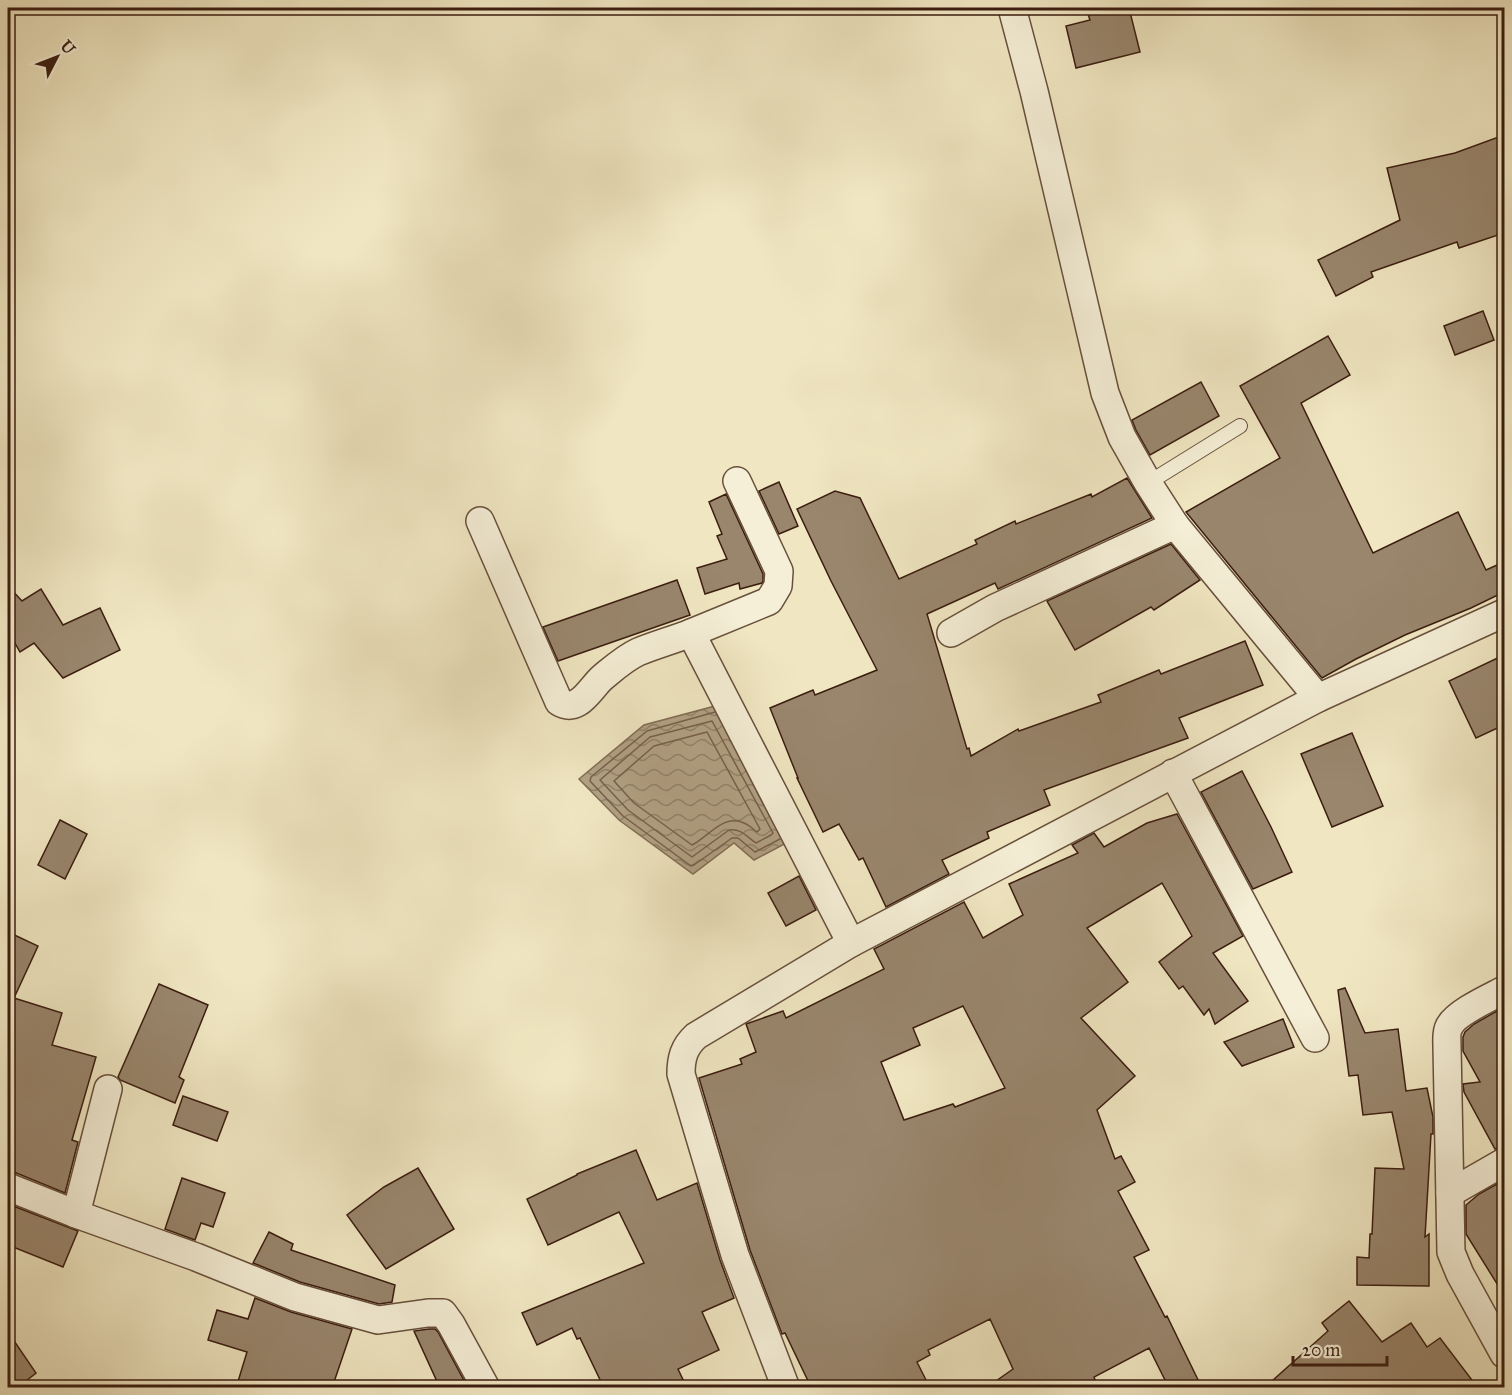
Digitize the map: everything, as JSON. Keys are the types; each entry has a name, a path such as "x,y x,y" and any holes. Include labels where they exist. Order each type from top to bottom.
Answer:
{"street":[{"path":"1012,8 1034,91 1105,393 1122,437 1148,483 1176,525 1318,698"},
{"path":"480,521 559,702 570,706 582,700 599,680 636,653 769,601 778,586 779,571 737,481"},
{"path":"951,633 995,608 1176,525"},
{"path":"786,1388 735,1255 681,1074 682,1054 689,1042 851,943 1318,698 1504,613"},
{"path":"691,633 851,943"},
{"path":"1173,774 1315,1038"},
{"path":"1502,1346 1460,1274 1451,1251 1447,1046 1449,1027 1463,1013 1504,990"},
{"path":"76,1214 108,1089"},
{"path":"1450,1193 1504,1162"},
{"path":"8,1187 196,1257 295,1297 378,1320 443,1313 486,1388"}],"lane":[{"path":"1148,483 1240,426"}],"water":[{"path":"719,705 792,840 754,860 734,843 693,874 619,820 579,779 644,725"}],"building":[{"path":"1086,8 1129,8 1140,52 1076,68 1066,26 1090,20"},
{"path":"1504,135 1504,233 1459,248 1457,242 1371,272 1373,277 1336,296 1318,260 1400,220 1387,168 1455,153"},
{"path":"1483,311 1494,340 1455,355 1444,326"},
{"path":"1328,336 1350,375 1301,403 1373,553 1458,512 1486,570 1504,562 1504,592 1405,635 1322,678 1186,512 1280,458 1240,386"},
{"path":"1201,382 1219,416 1150,455 1132,420"},
{"path":"1127,478 1152,518 998,589 995,583 927,614 971,756 1018,729 1019,731 1101,702 1098,695 1159,670 1161,674 1245,641 1263,685 1179,718 1188,738 1044,790 1050,805 987,832 989,838 942,860 949,874 886,907 863,858 859,860 839,824 823,832 797,778 770,708 813,690 815,695 877,670 797,509 835,491 860,498 899,579 977,544 975,540 1015,521 1016,524 1091,494 1092,497"},
{"path":"779,482 798,526 779,534 759,491"},
{"path":"726,494 763,574 763,581 740,589 739,583 705,594 697,568 727,559 717,536 722,534 709,502"},
{"path":"1171,544 1200,580 1154,610 1151,607 1075,650 1047,601"},
{"path":"677,580 690,615 558,661 543,627"},
{"path":"8,586 22,601 41,589 63,625 100,608 120,650 63,678 34,643 20,652 8,631"},
{"path":"1504,655 1504,725 1476,738 1449,681"},
{"path":"1352,733 1383,806 1332,827 1301,754"},
{"path":"1242,771 1292,872 1253,889 1201,792"},
{"path":"1177,814 1243,936 1213,953 1248,1001 1215,1024 1209,1009 1204,1015 1183,986 1179,989 1159,962 1192,936 1162,883 1087,928 1128,982 1081,1018 1135,1076 1097,1110 1115,1159 1121,1156 1135,1182 1118,1191 1149,1250 1134,1257 1165,1317 1167,1316 1202,1388 1169,1388 1149,1348 1094,1377 1098,1388 986,1388 1013,1369 990,1319 928,1350 930,1355 917,1362 930,1388 811,1387 785,1333 782,1334 750,1250 699,1078 742,1064 740,1059 756,1052 746,1024 783,1011 786,1018 884,969 874,949 964,902 983,938 1023,915 1009,884 1078,853 1072,845 1094,833 1104,847 1147,823","holes":["963,1006 1005,1088 955,1107 953,1104 904,1120 881,1062 920,1045 913,1028"]},
{"path":"60,820 87,834 65,879 38,865"},
{"path":"799,876 816,910 786,926 768,893"},
{"path":"8,932 38,946 14,998 62,1013 52,1045 96,1057 72,1140 78,1142 65,1193 14,1172 8,1172"},
{"path":"159,984 208,1005 179,1077 184,1080 175,1103 120,1080 118,1077"},
{"path":"1345,988 1365,1033 1398,1029 1406,1091 1427,1088 1433,1117 1425,1237 1429,1234 1429,1286 1357,1285 1357,1257 1369,1258 1375,1168 1404,1169 1392,1112 1363,1115 1358,1075 1349,1076 1338,990"},
{"path":"1504,1007 1504,1146 1495,1149 1464,1092 1463,1084 1480,1082 1463,1051 1463,1037 1474,1024"},
{"path":"1283,1019 1294,1047 1242,1066 1224,1042"},
{"path":"183,1096 228,1112 217,1141 173,1125"},
{"path":"636,1150 657,1200 697,1183 734,1298 702,1312 719,1350 678,1369 687,1388 604,1388 580,1338 577,1339 572,1328 537,1345 522,1313 644,1263 619,1212 548,1245 527,1199 577,1174"},
{"path":"418,1168 454,1229 386,1269 347,1215 384,1187"},
{"path":"182,1178 225,1193 213,1227 201,1223 195,1240 165,1229"},
{"path":"1504,1180 1504,1295 1466,1234 1466,1205 1479,1194"},
{"path":"8,1204 78,1231 63,1267 8,1245"},
{"path":"269,1232 293,1244 291,1250 395,1285 392,1302 379,1304 300,1282 253,1263"},
{"path":"255,1298 291,1312 352,1329 332,1388 236,1388 247,1352 208,1340 217,1310 248,1319"},
{"path":"1349,1301 1382,1342 1411,1323 1427,1347 1440,1338 1478,1388 1264,1388 1328,1331 1322,1323"},
{"path":"435,1329 438,1332 468,1388 440,1388 414,1331"},
{"path":"8,1332 36,1373 17,1388 8,1388"}]}
